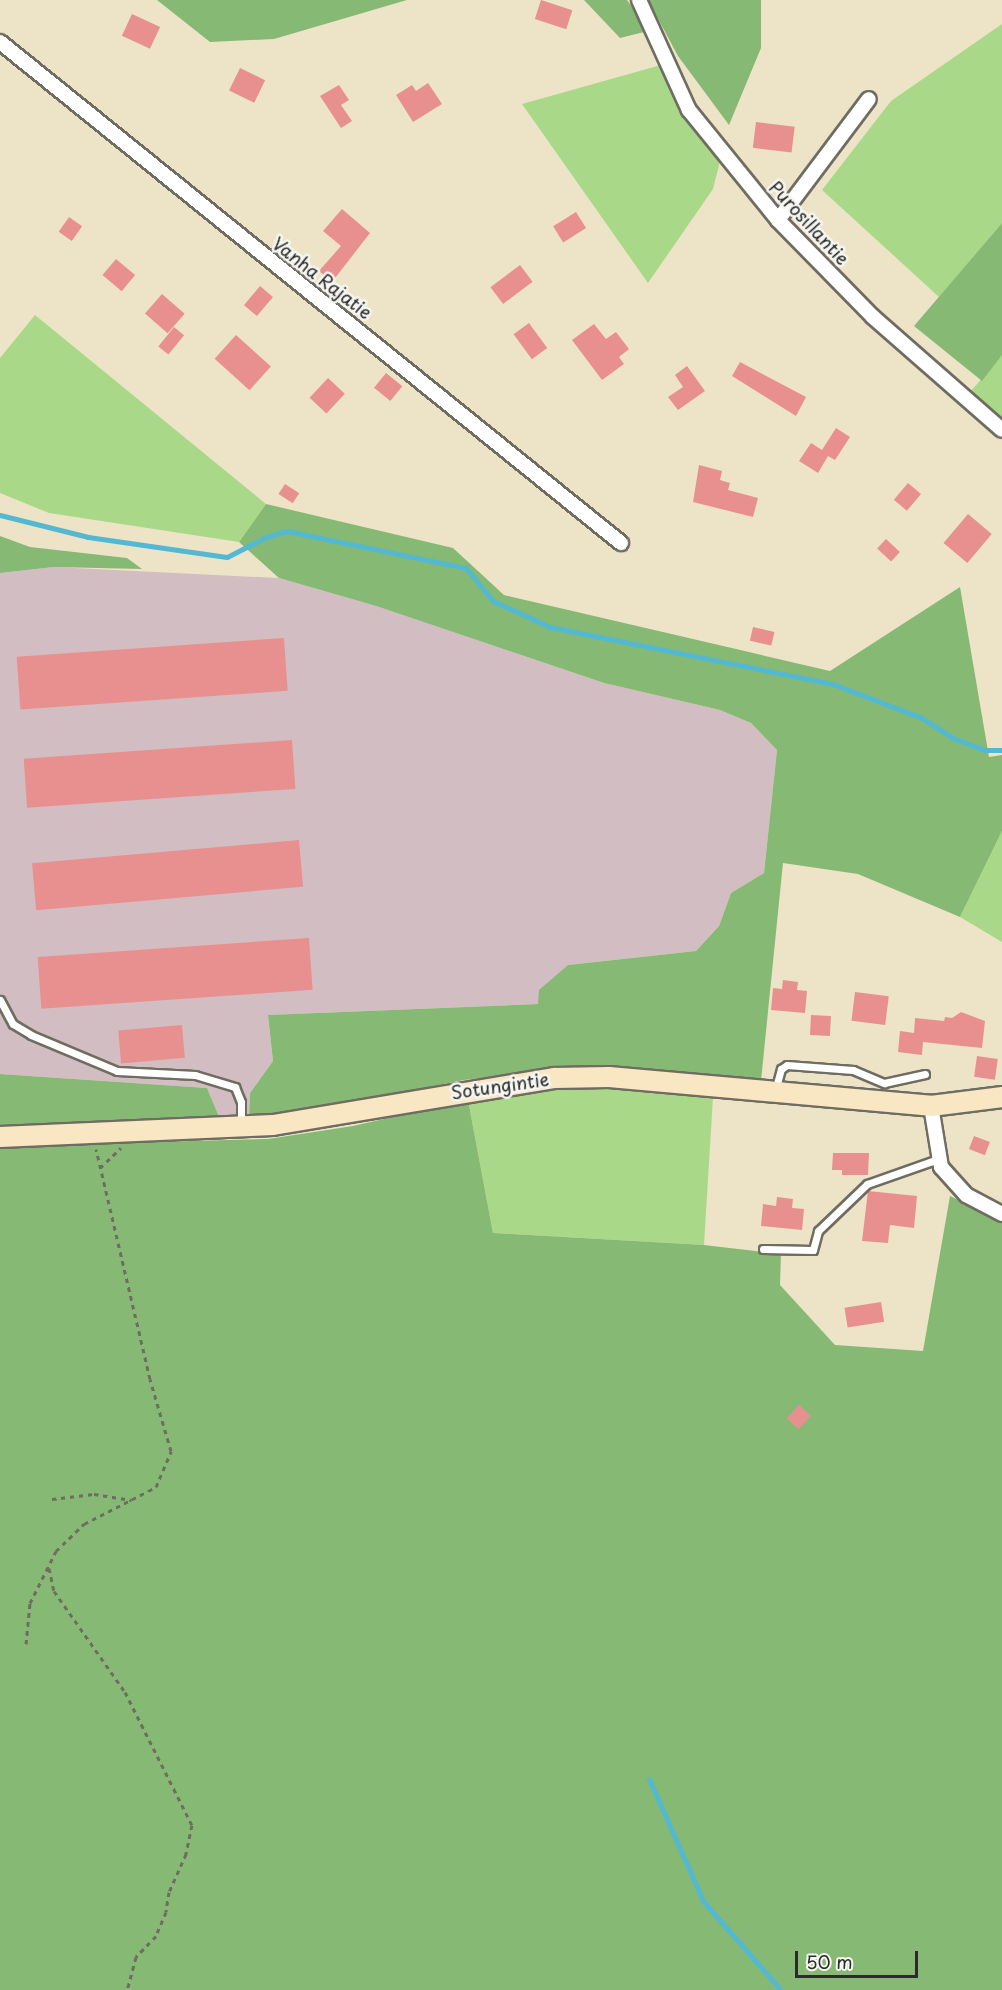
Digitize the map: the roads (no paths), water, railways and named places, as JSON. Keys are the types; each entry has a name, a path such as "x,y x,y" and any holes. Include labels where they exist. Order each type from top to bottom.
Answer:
{"street":[{"name":"Purosillantie","path":"639,0 689,110 778,220 873,317 1002,430"},
{"name":"Vanha Rajatie","path":"0,42 621,543"},
{"path":"778,220 869,99"},
{"name":"Sotungintie","path":"0,1137 241,1128 555,1078 609,1077 931,1106 1002,1097"},
{"path":"931,1106 938,1159 966,1195 1002,1214"}],"lane":[{"path":"0,1000 14,1024 31,1035 117,1071 195,1075 235,1087 241,1102 241,1128"},
{"path":"775,1093 778,1075 788,1065 853,1070 884,1083 925,1074"},
{"path":"763,1248 813,1250 818,1231 867,1184 938,1159"}],"waterway":[{"path":"0,515 88,537 227,557 266,537 287,531 466,568 493,601 550,627 833,684 922,718 953,738 985,750 1002,750"},
{"path":"649,1779 703,1901 781,1990"}]}
